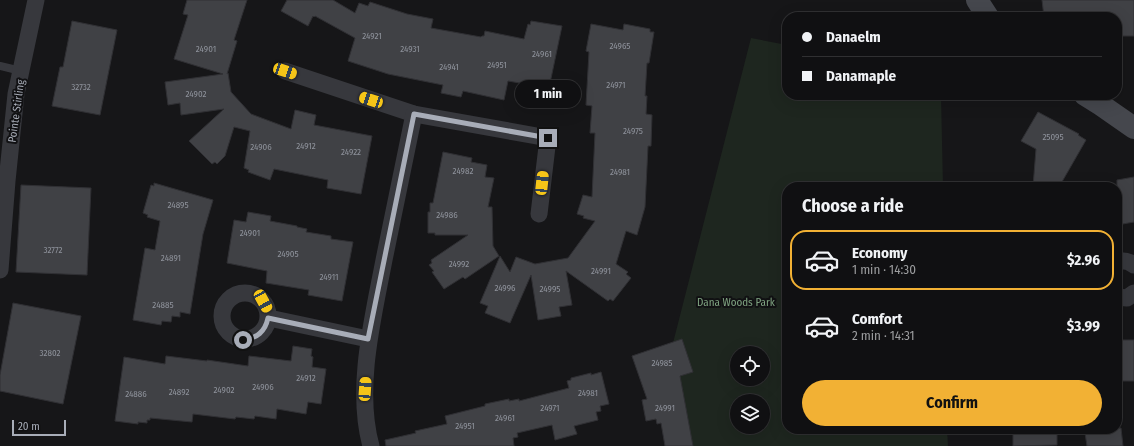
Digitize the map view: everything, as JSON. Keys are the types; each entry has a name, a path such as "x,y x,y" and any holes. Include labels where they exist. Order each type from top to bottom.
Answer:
{"street":[{"name":"Pointe Stirling","path":"0,270 16,94 36,0"},
{"path":"977,0 985,12"},
{"path":"285,71 414,114 548,138 539,214"},
{"path":"1093,100 1134,128"},
{"path":"371,446 368,434 365,389 368,339 414,114"},
{"path":"1122,260 1131,262 1134,266"},
{"path":"1122,298 1127,298 1134,293"},
{"path":"268,318 368,339"}],"lane":[{"path":"0,66 21,71"}],"green space":[{"name":"Dana Woods Park","path":"751,38 782,44 782,100 941,100 943,182 782,182 782,434 947,434 948,446 669,446 673,343"}],"building":[{"path":"187,0 247,0 234,40 237,41 227,74 228,73 231,92 251,114 291,129 295,110 316,115 314,125 372,136 361,194 327,188 328,180 274,169 270,180 248,172 249,170 244,168 250,131 234,127 225,156 217,164 215,162 212,164 189,141 224,109 181,115 180,103 168,105 165,82 223,74 174,59 188,15 183,14"},
{"path":"287,0 333,0 355,13 359,3 368,6 370,2 407,14 433,19 431,28 481,37 484,36 485,31 524,39 528,24 530,25 531,21 562,26 549,88 508,81 504,100 463,91 461,97 441,93 443,85 388,74 348,61 355,38 315,16 313,16 308,26 281,11"},
{"path":"1042,0 1134,0 1134,36 1122,36 1122,12 1043,12"},
{"path":"72,21 117,30 100,115 52,106 60,67 63,67"},
{"path":"591,24 623,30 624,24 650,29 650,32 654,32 649,63 647,63 645,96 647,96 646,114 652,115 651,146 648,146 645,207 637,235 626,231 616,264 628,272 626,274 631,278 613,301 610,299 608,301 566,271 572,305 559,307 561,316 538,320 531,275 510,323 485,313 488,306 480,303 500,256 510,272 516,257 535,264 568,258 595,221 583,218 584,216 577,214 583,195 592,197 595,133 590,133 592,106 586,105 589,52 586,51"},
{"path":"1038,112 1079,134 1078,135 1086,140 1062,182 1033,182 1036,149 1021,141"},
{"path":"443,152 472,158 471,162 487,165 485,177 494,178 488,207 492,207 493,246 499,256 465,279 463,277 444,289 432,272 434,271 429,265 432,263 431,260 468,235 435,235 435,233 428,233 428,212 430,212 430,203 433,203"},
{"path":"1134,177 1134,222 1122,224 1122,182 1117,182 1117,180"},
{"path":"154,183 213,200 203,234 190,314 180,312 180,317 172,316 171,322 162,321 161,325 133,320 145,248 155,250 160,221 147,217 148,215 143,213 151,185 154,186"},
{"path":"21,185 91,188 87,275 16,272"},
{"path":"248,212 271,216 270,221 307,229 306,232 331,236 331,239 353,242 342,301 308,295 309,290 266,283 267,271 227,263 234,220 246,222"},
{"path":"13,303 81,316 63,404 0,391 0,375"},
{"path":"682,339 693,372 680,376 693,446 665,446 661,423 657,424 656,419 646,421 642,400 647,399 632,356"},
{"path":"1122,340 1134,340 1134,381 1122,381"},
{"path":"293,346 312,349 312,367 326,369 321,404 308,402 306,414 277,409 276,419 255,416 254,419 236,417 235,419 193,414 192,422 150,418 150,420 147,420 147,423 138,422 138,424 115,421 124,357 165,364 166,356 248,366 249,356 291,361"},
{"path":"601,372 609,404 600,406 601,411 596,412 598,420 574,426 577,434 555,440 552,425 517,433 518,437 513,438 514,446 386,446 385,440 416,433 415,431 447,424 445,416 485,406 485,404 509,399 509,401 519,399 519,401 569,388 567,381 571,380 571,378"},
{"path":"1013,434 1057,434 1057,445 1013,446"},
{"path":"1085,434 1122,434 1123,446 1087,446"}],"route":[{"path":"243,340 252,339 260,334 266,327 268,318 368,339 414,114 548,138"}]}
